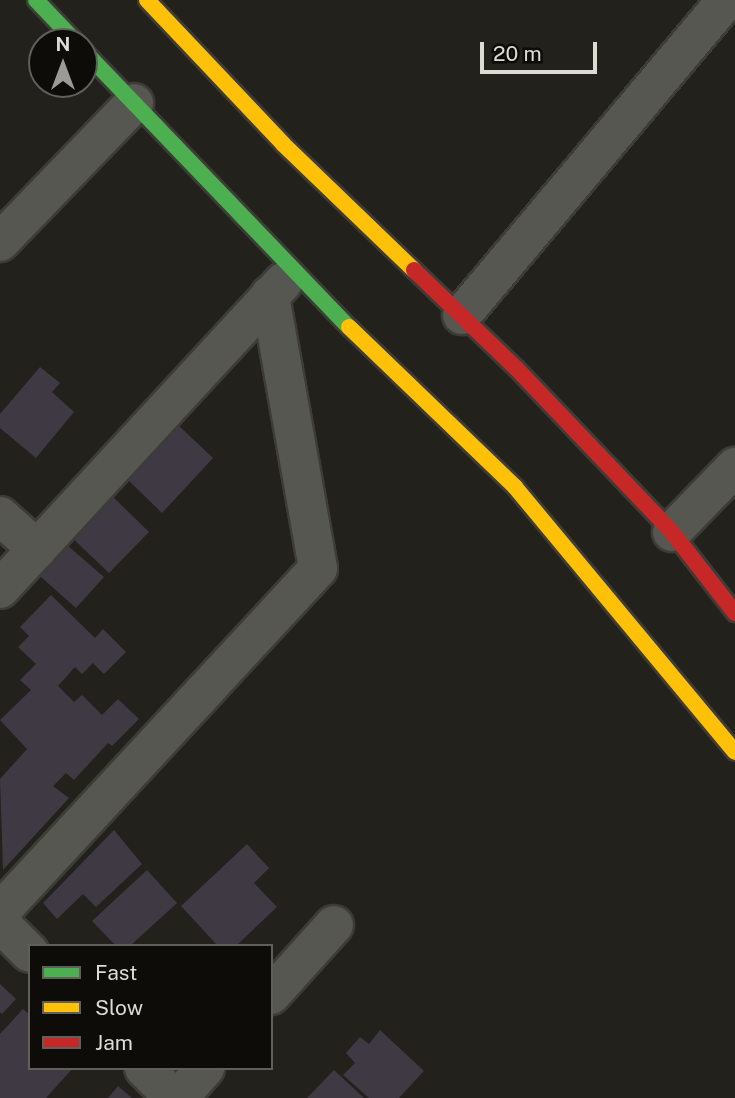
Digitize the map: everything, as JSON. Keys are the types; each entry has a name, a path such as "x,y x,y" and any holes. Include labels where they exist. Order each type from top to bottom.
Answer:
{"street":[{"path":"36,0 63,28"},
{"path":"147,0 283,144 462,315 672,532 735,613"},
{"path":"462,315 726,0"},
{"path":"98,66 134,103 282,282 515,487 735,752"},
{"path":"0,242 134,103"},
{"path":"0,589 282,282"},
{"path":"0,912 318,568 282,282"},
{"path":"672,532 735,467"},
{"path":"0,516 37,550"},
{"path":"0,923 28,951"},
{"path":"273,993 334,925"},
{"path":"146,1070 176,1098 203,1070"}],"building":[{"path":"40,367 60,383 52,392 74,412 36,458 0,428 0,414"},
{"path":"176,423 213,458 162,513 125,477"},
{"path":"108,492 149,532 109,573 68,534"},
{"path":"60,539 104,577 76,608 33,570"},
{"path":"51,595 95,638 103,629 126,652 104,674 93,663 82,674 75,667 58,686 74,702 82,695 102,715 118,699 139,719 112,746 108,743 74,780 66,773 53,786 69,798 3,870 0,779 27,749 0,720 31,690 20,680 36,664 18,647 29,636 20,627"},
{"path":"114,830 142,864 96,907 83,894 57,919 43,903"},
{"path":"247,844 269,868 254,883 277,907 238,944 216,944 181,906"},
{"path":"147,870 177,903 132,944 114,944 92,921"},
{"path":"0,984 16,999 2,1014 0,1012"},
{"path":"23,1009 28,1013 28,1070 71,1070 46,1098 0,1098 0,1034"},
{"path":"380,1030 424,1071 399,1098 369,1098 343,1075 355,1063 346,1053 360,1037 369,1044"},
{"path":"334,1070 364,1098 307,1098"},
{"path":"118,1086 132,1098 108,1098"}],"traffic: fast":[{"path":"36,0 63,28"},
{"path":"98,66 349,327"}],"traffic: slow":[{"path":"147,0 283,144 414,270"},
{"path":"349,327 515,487 735,752"}],"traffic: jam":[{"path":"414,270 516,368 672,532 735,613"}]}
